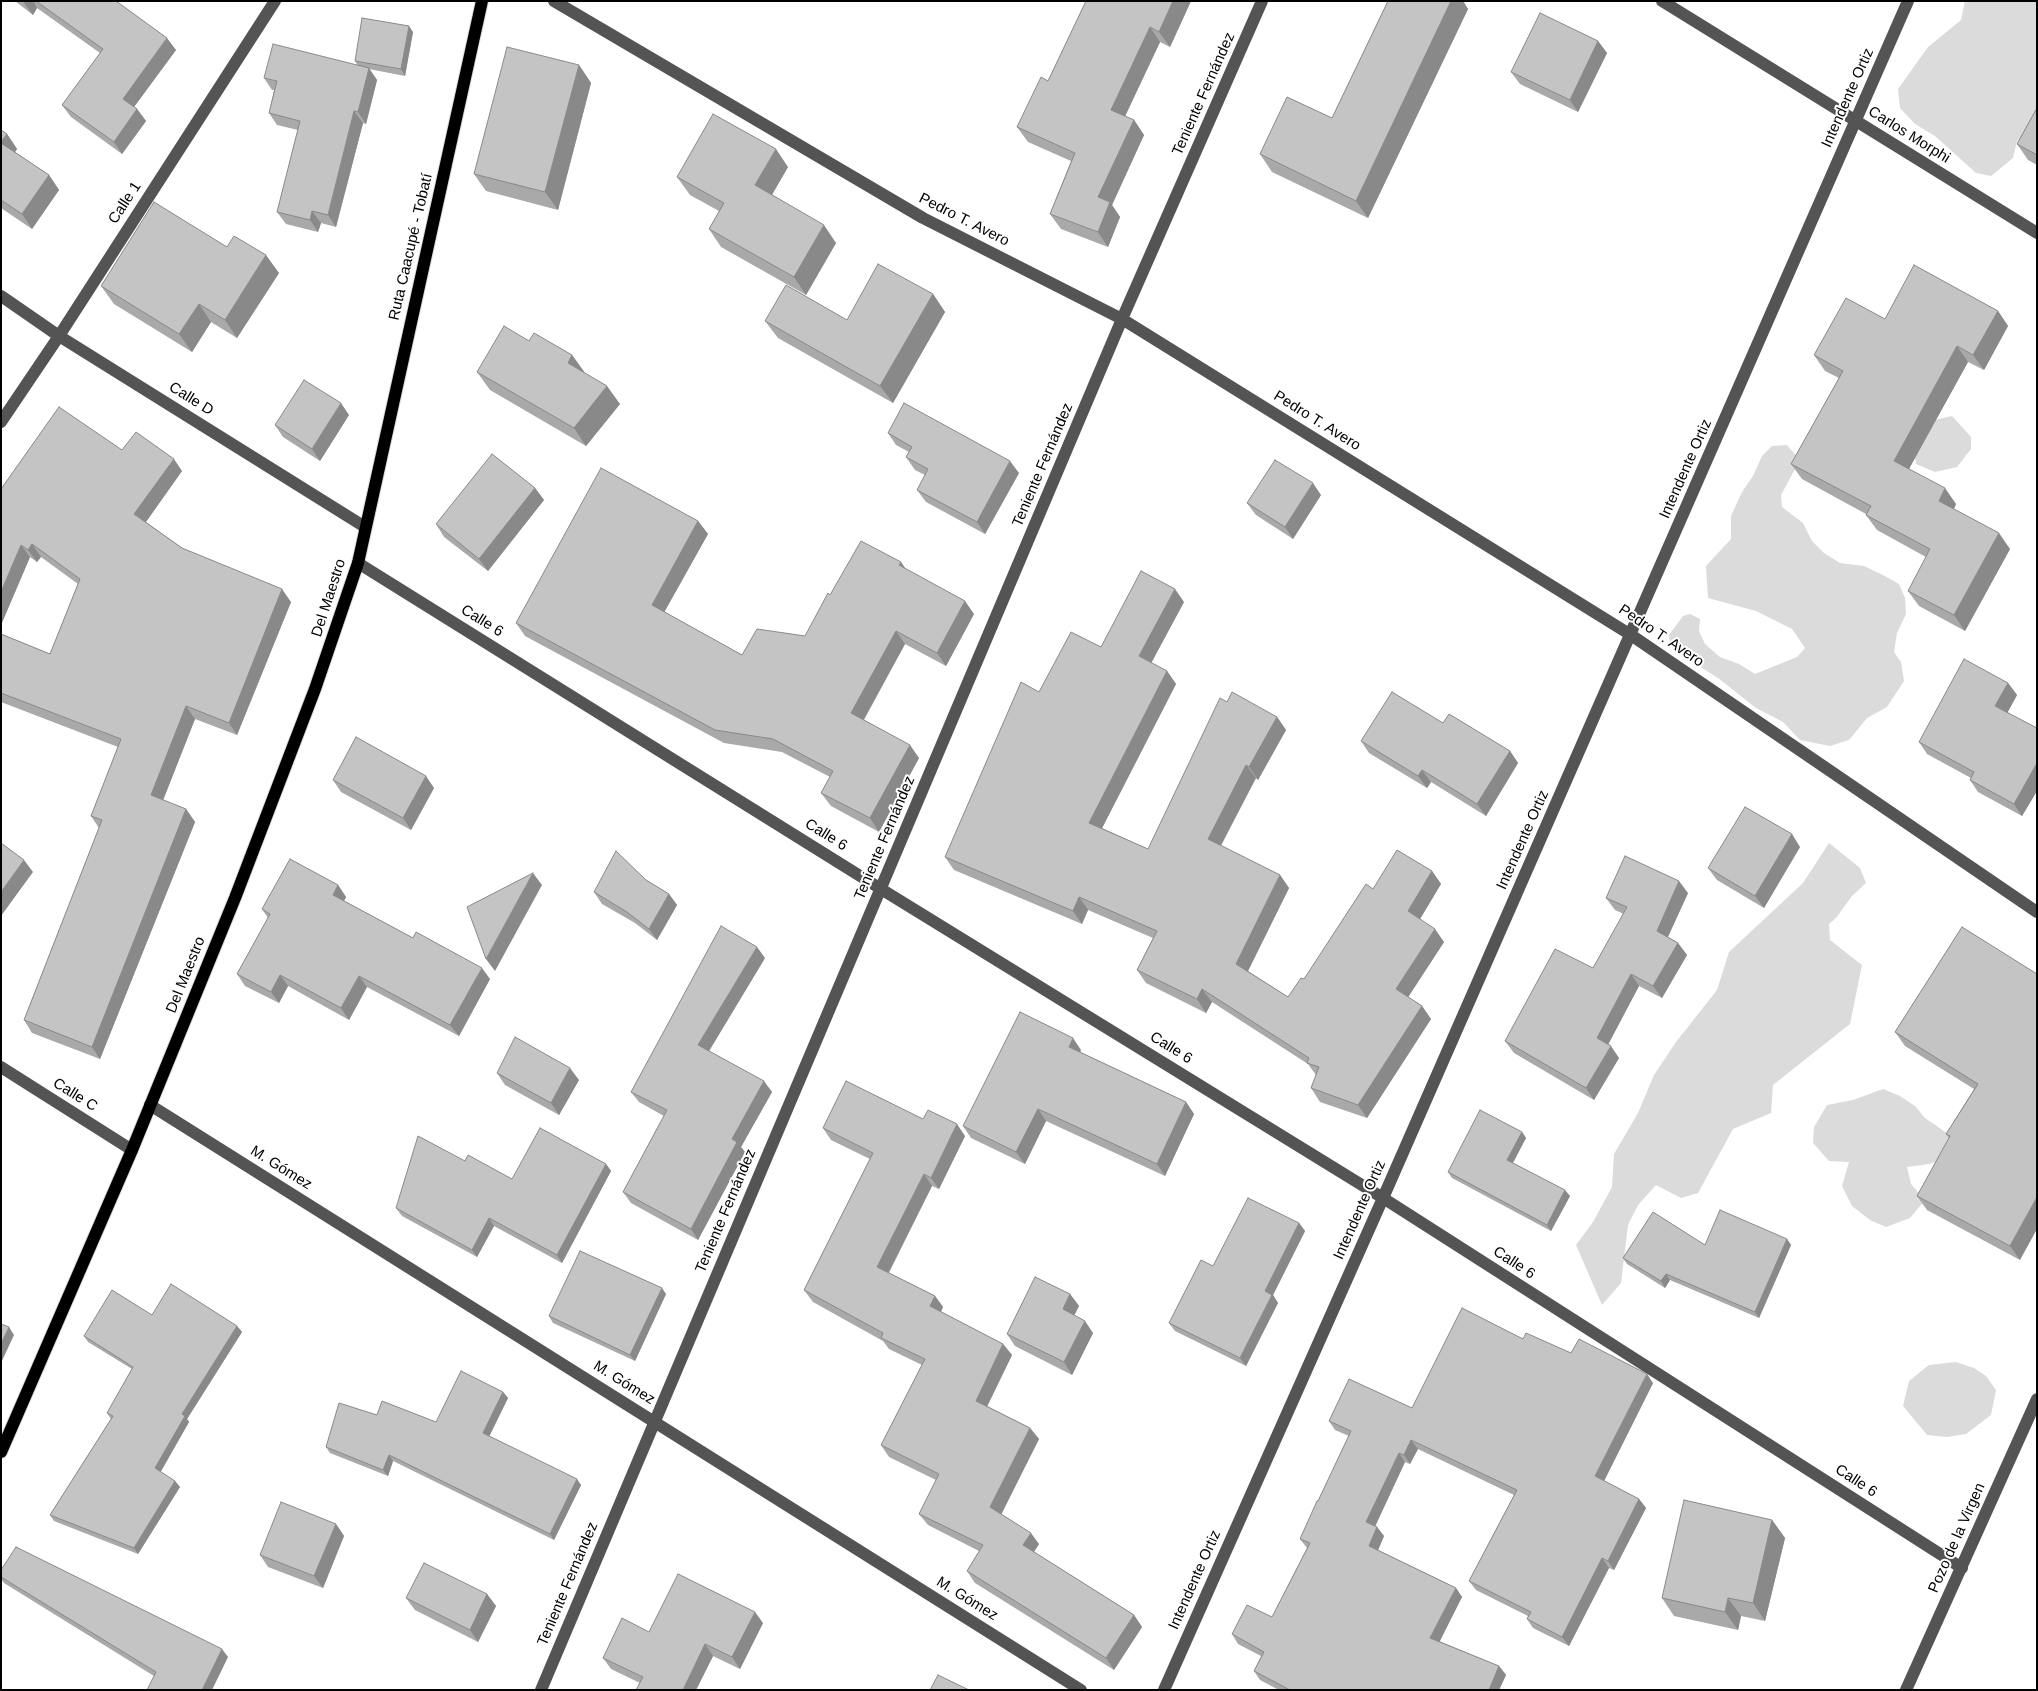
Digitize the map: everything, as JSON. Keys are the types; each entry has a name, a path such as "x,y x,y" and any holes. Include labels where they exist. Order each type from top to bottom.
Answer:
{"main road":[{"name":"Ruta Caacupé - Tobatí","path":"371,500 482,1"},
{"name":"Del Maestro","path":"1,1452 132,1150 260,834 315,689 358,563 371,500"}],"street":[{"name":"Calle 1","path":"1,422 60,336 275,1"},
{"name":"Pedro T. Avero","path":"554,1 923,218 1122,319 1631,635 2037,912"},
{"name":"Teniente Fernández","path":"541,1690 1122,319 1262,1"},
{"name":"Carlos Morphi","path":"1662,1 2037,233"},
{"name":"Intendente Ortiz","path":"1164,1690 1631,635 1908,1"},
{"name":"Calle D","path":"1,296 60,336 365,527"},
{"name":"Calle 6","path":"358,563 881,889 1383,1198 1962,1568"},
{"name":"Calle C","path":"1,1067 132,1150"},
{"name":"M. Gómez","path":"150,1105 1080,1690"},
{"name":"Pozo de la Virgen","path":"1906,1690 2037,1399"}],"shaded area":[{"path":"1965,1 2037,1 2037,123 2017,141 2013,158 1991,176 1976,173 1935,136 1915,124 1900,108 1898,89 1928,47 1961,20"},
{"path":"1952,416 1971,437 1971,449 1957,467 1935,472 1916,464 1912,438 1930,421"},
{"path":"1787,445 1800,460 1781,495 1782,507 1803,523 1812,541 1824,553 1840,563 1864,566 1883,575 1899,584 1905,598 1906,614 1897,633 1894,652 1901,662 1904,681 1887,707 1867,718 1849,740 1830,746 1800,740 1783,722 1756,708 1718,678 1699,666 1689,655 1670,646 1669,635 1683,616 1690,614 1700,619 1699,631 1705,644 1720,657 1739,664 1755,674 1797,657 1805,648 1792,629 1756,611 1708,598 1706,566 1731,539 1731,516 1742,492 1753,476 1762,456 1772,446"},
{"path":"1829,843 1860,868 1866,883 1852,896 1836,918 1829,924 1830,940 1862,965 1850,1024 1773,1085 1771,1113 1733,1129 1698,1193 1681,1198 1656,1185 1638,1205 1628,1225 1621,1283 1602,1305 1576,1245 1593,1222 1612,1187 1614,1154 1638,1113 1654,1075 1676,1042 1717,990 1729,952 1803,883"},
{"path":"1883,1089 1900,1096 1915,1106 1925,1118 1951,1136 1948,1158 1929,1164 1907,1167 1911,1184 1925,1200 1910,1218 1886,1227 1870,1220 1852,1206 1842,1186 1849,1162 1829,1161 1813,1143 1814,1127 1827,1105 1853,1100"},
{"path":"1956,1362 1974,1368 1986,1376 1996,1390 1991,1415 1966,1434 1947,1437 1927,1435 1903,1406 1909,1381 1929,1365"}],"building":[{"path":"36,1 116,1 167,38 123,99 137,109 114,142 62,105 103,49"},
{"path":"1086,1 1173,1 1159,32 1150,27 1111,110 1134,120 1098,197 1110,202 1098,232 1050,214 1075,153 1017,127 1041,77 1048,81"},
{"path":"1388,1 1451,1 1356,201 1260,154 1287,97 1332,118"},
{"path":"1540,13 1598,41 1570,100 1511,72"},
{"path":"362,18 409,26 401,69 355,61"},
{"path":"273,44 369,68 358,112 354,111 328,215 312,211 310,220 277,212 300,121 269,113 277,81 264,78"},
{"path":"507,47 579,65 545,192 474,174"},
{"path":"2037,108 2037,155 2017,144"},
{"path":"713,114 776,149 755,185 824,225 794,277 709,229 724,203 677,177"},
{"path":"1,130 7,134 1,142"},
{"path":"1,143 49,175 22,214 1,200"},
{"path":"154,202 227,247 234,236 266,255 225,320 199,304 179,334 101,286"},
{"path":"878,264 933,294 880,386 765,321 786,285 847,320"},
{"path":"1914,265 1998,311 1973,355 1957,346 1894,461 1945,488 1939,501 1999,533 1954,615 1908,591 1930,549 1866,515 1871,506 1791,464 1843,371 1814,355 1846,298 1885,319"},
{"path":"504,326 529,341 534,333 572,355 568,363 607,386 574,428 477,372"},
{"path":"304,380 341,403 312,449 275,425"},
{"path":"904,403 1010,461 977,522 917,490 928,469 906,457 912,447 888,433"},
{"path":"59,407 122,450 136,432 174,459 134,514 182,548 282,589 229,723 186,706 151,795 186,809 92,1047 24,1020 102,820 91,816 121,739 1,693 1,634 50,654 80,579 32,544 28,550 21,545 1,592 1,489"},
{"path":"492,454 535,488 479,559 436,524"},
{"path":"1275,460 1313,483 1285,527 1247,503"},
{"path":"601,468 698,521 652,605 742,655 757,629 805,636 828,593 830,595 861,541 901,562 899,565 965,601 937,653 896,631 851,713 910,745 870,818 821,793 833,771 773,739 715,730 516,623"},
{"path":"1141,571 1175,589 1139,656 1167,671 1089,823 1148,849 1220,698 1227,702 1232,692 1277,717 1249,767 1246,765 1208,839 1280,875 1236,964 1288,997 1301,978 1304,979 1366,884 1373,889 1397,850 1432,871 1408,911 1435,929 1396,989 1422,1006 1358,1105 1311,1088 1319,1067 1307,1063 1309,1058 1202,989 1197,999 1137,970 1157,931 1079,897 1073,911 945,857 1021,682 1039,692 1071,632 1101,647"},
{"path":"1964,659 2008,683 1995,706 2037,728 2037,763 2014,804 1970,780 1974,772 1919,742"},
{"path":"1392,692 1443,723 1449,714 1510,751 1477,804 1422,770 1418,776 1361,741"},
{"path":"356,737 426,776 403,818 333,780"},
{"path":"1745,807 1792,834 1755,896 1708,868"},
{"path":"1,843 24,860 1,892"},
{"path":"616,851 646,880 669,894 649,929 627,912 594,892"},
{"path":"1625,856 1679,881 1657,931 1678,943 1653,986 1631,974 1597,1038 1611,1046 1586,1088 1505,1041 1555,949 1593,968 1627,907 1606,898"},
{"path":"290,859 338,885 333,895 413,938 416,932 482,968 450,1025 359,976 341,1008 280,975 271,992 237,974 270,914 262,909"},
{"path":"533,873 486,959 467,907"},
{"path":"721,926 757,947 698,1045 764,1081 732,1139 737,1142 691,1229 623,1192 667,1110 631,1092"},
{"path":"1962,927 2037,974 2037,1197 2010,1246 1917,1196 1950,1136 1946,1134 1978,1084 1895,1032"},
{"path":"1020,1012 1073,1038 1069,1047 1186,1102 1157,1164 1038,1109 1016,1152 963,1126"},
{"path":"515,1037 570,1068 551,1103 497,1073"},
{"path":"846,1081 923,1119 928,1110 957,1124 931,1178 924,1174 877,1267 935,1296 930,1306 1003,1344 976,1401 1030,1428 990,1507 1031,1533 1023,1545 1134,1615 1106,1658 967,1571 983,1545 919,1514 939,1474 881,1445 925,1359 881,1338 883,1333 804,1290 873,1153 823,1128"},
{"path":"1480,1110 1522,1132 1507,1160 1565,1190 1547,1225 1448,1172"},
{"path":"540,1128 606,1164 557,1255 489,1218 472,1250 396,1208 418,1136 465,1161 468,1155 512,1179"},
{"path":"1248,1198 1299,1223 1265,1291 1272,1295 1240,1358 1169,1323 1201,1260 1213,1266"},
{"path":"1720,1210 1787,1239 1755,1312 1666,1274 1661,1281 1623,1258 1653,1212 1705,1245"},
{"path":"580,1251 662,1288 630,1355 549,1316"},
{"path":"1035,1277 1070,1294 1063,1309 1085,1321 1064,1362 1007,1334"},
{"path":"171,1284 237,1326 182,1414 185,1416 155,1468 175,1481 134,1548 50,1515 113,1416 107,1413 133,1367 84,1336 112,1290 152,1315"},
{"path":"1462,1308 1523,1339 1526,1333 1571,1353 1579,1339 1647,1374 1595,1476 1639,1499 1608,1561 1602,1558 1562,1637 1527,1619 1531,1612 1469,1581 1517,1490 1411,1440 1404,1455 1399,1453 1366,1522 1377,1527 1369,1546 1456,1588 1430,1638 1499,1666 1489,1690 1290,1690 1254,1671 1264,1652 1232,1634 1247,1605 1272,1617 1310,1543 1300,1539 1351,1431 1329,1421 1349,1379 1412,1408"},
{"path":"1,1324 9,1327 1,1344"},
{"path":"461,1371 503,1392 483,1433 577,1479 550,1534 389,1455 383,1470 326,1447 339,1403 377,1415 382,1401 436,1422"},
{"path":"1684,1500 1772,1520 1753,1603 1728,1598 1725,1612 1662,1598"},
{"path":"281,1502 336,1524 314,1576 260,1555"},
{"path":"16,1547 222,1649 202,1690 147,1690 156,1672 1,1577 1,1570"},
{"path":"424,1563 487,1594 470,1630 406,1598"},
{"path":"678,1574 755,1612 732,1657 705,1644 683,1690 636,1690 643,1677 603,1658 622,1618 649,1632"},
{"path":"938,1675 969,1690 930,1690"}]}
